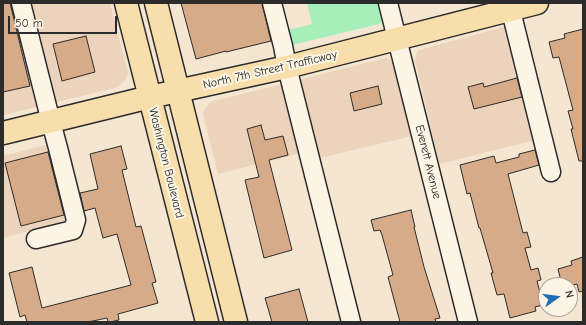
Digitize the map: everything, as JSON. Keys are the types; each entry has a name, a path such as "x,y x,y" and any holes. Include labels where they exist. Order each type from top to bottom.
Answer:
{"main road":[{"name":"Washington Boulevard","path":"126,3 207,322"},
{"path":"156,3 236,322"},
{"name":"North 7th Street Trafficway","path":"3,134 150,97 287,67 510,6 537,3"}],"street":[{"path":"21,3 76,220 73,230 36,239"},
{"path":"272,3 351,322"},
{"name":"Everett Avenue","path":"388,3 468,322"},
{"path":"510,6 551,172"}],"shaded area":[{"path":"3,3 110,3 127,69 128,74 126,79 118,87 3,115"},
{"path":"518,23 547,137 439,164 415,61 417,52 419,50"},
{"path":"386,58 393,61 395,64 412,136 316,159 302,153 218,174 203,112 209,103"},
{"path":"50,144 68,220 3,238 3,156"}],"green space":[{"path":"307,3 381,3 384,14 383,21 379,24 288,46 284,31 312,24"}],"building":[{"path":"3,3 10,3 30,86 3,92"},
{"path":"181,3 262,3 271,41 196,59"},
{"path":"583,29 583,161 579,161 568,111 573,110 559,57 553,58 549,42 565,38 564,34"},
{"path":"86,36 95,72 62,81 53,44"},
{"path":"517,78 522,97 474,109 468,87 483,83 484,87"},
{"path":"378,86 382,104 354,111 350,93"},
{"path":"261,125 265,140 283,136 288,155 269,160 292,250 264,258 245,180 259,177 247,129"},
{"path":"121,146 127,169 122,170 136,227 141,226 156,282 152,283 158,303 118,314 119,320 110,322 108,322 107,318 88,322 27,322 25,315 20,317 9,273 32,267 42,308 131,285 117,234 103,238 95,208 84,211 80,193 98,189 90,154"},
{"path":"535,150 539,165 508,174 523,233 527,232 531,247 525,248 531,270 538,268 540,277 538,277 537,281 538,306 535,307 536,311 510,318 504,294 497,295 491,273 493,273 470,193 467,194 460,165 494,156 496,163 519,157 519,154"},
{"path":"48,152 64,215 21,226 5,163"},
{"path":"411,210 424,267 440,318 435,319 436,322 400,322 388,277 393,275 382,235 380,230 374,231 371,220"},
{"path":"583,257 583,291 579,292 578,277 560,277 558,269 572,265 571,261"},
{"path":"299,289 308,322 272,322 265,298"}]}
